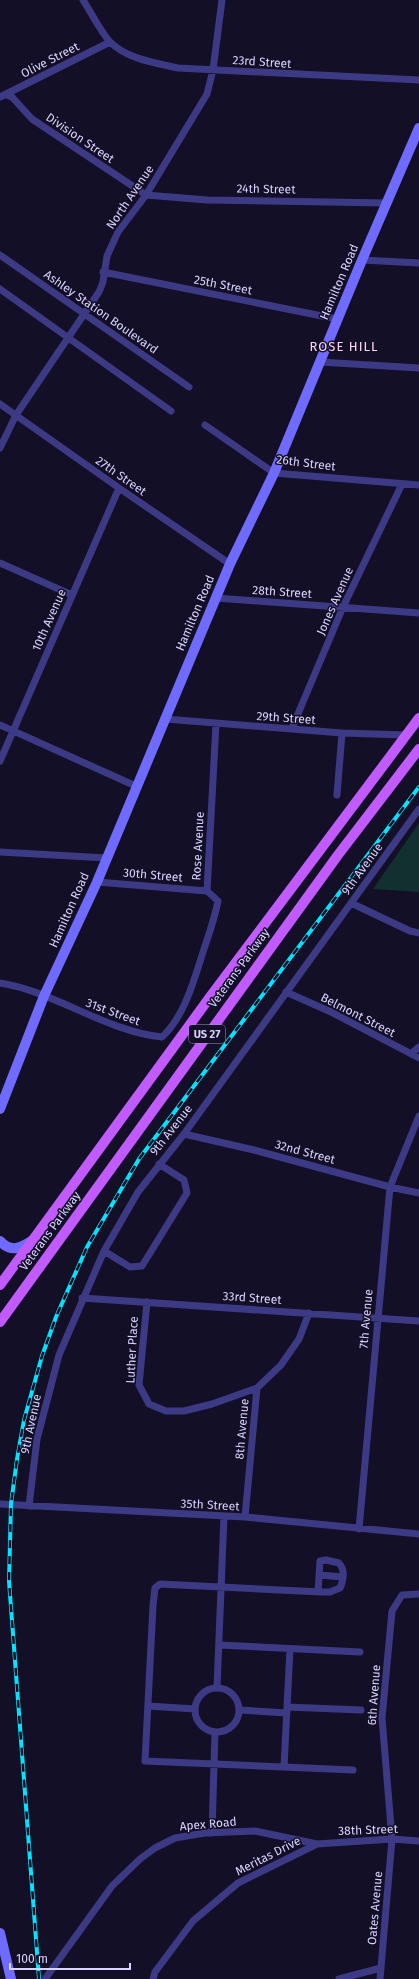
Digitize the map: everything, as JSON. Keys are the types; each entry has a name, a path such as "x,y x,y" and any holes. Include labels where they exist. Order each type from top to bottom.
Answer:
{"main road":[{"name":"Veterans Parkway","path":"0,1285 210,997 419,718"},
{"name":"Veterans Parkway","path":"0,1322 324,874 419,750"}],"street":[{"path":"83,0 110,42"},
{"name":"North Avenue","path":"0,448 16,415 99,292 103,282 103,272 107,256 118,232 146,196 207,94 213,70 222,0"},
{"name":"23rd Street","path":"110,42 130,55 148,62 178,68 419,80"},
{"name":"Olive Street","path":"3,96 110,42"},
{"name":"Division Street","path":"3,96 12,97 32,119 146,196"},
{"name":"Hamilton Road","path":"0,1109 44,996 97,882 138,787 230,564 274,473 386,203 417,141 419,128"},
{"name":"24th Street","path":"146,196 206,200 386,203"},
{"name":"Ashley Station Boulevard","path":"0,256 189,387"},
{"path":"362,260 419,263"},
{"name":"25th Street","path":"103,272 338,319"},
{"path":"0,289 171,411"},
{"path":"320,362 419,368"},
{"name":"27th Street","path":"0,404 230,564"},
{"name":"26th Street","path":"205,425 274,473 419,485"},
{"name":"Jones Avenue","path":"292,728 343,607 402,484"},
{"name":"10th Avenue","path":"0,761 119,488"},
{"path":"0,563 72,595"},
{"name":"28th Street","path":"216,598 419,613"},
{"name":"29th Street","path":"165,719 342,733 406,735"},
{"name":"Rose Avenue","path":"193,984 215,918 218,901 207,891 216,724"},
{"path":"0,725 138,787"},
{"path":"337,796 342,733"},
{"name":"9th Avenue","path":"29,1506 37,1439 59,1355 82,1298 104,1251 138,1192 184,1134 419,809"},
{"path":"0,852 107,858"},
{"name":"30th Street","path":"97,882 207,891"},
{"path":"351,903 410,931 419,933"},
{"name":"31st Street","path":"0,983 18,986 97,1019 147,1035 162,1037 170,1029 193,984"},
{"name":"Belmont Street","path":"286,992 332,1012 419,1058"},
{"path":"411,1054 419,1047"},
{"name":"7th Avenue","path":"359,1528 390,1187 419,1116"},
{"name":"32nd Street","path":"184,1134 254,1150 390,1187 419,1193"},
{"path":"104,1251 130,1267 142,1266 187,1192 184,1180 159,1164"},
{"path":"0,1241 6,1247 14,1249 22,1247 32,1240"},
{"name":"33rd Street","path":"82,1298 377,1319 419,1320"},
{"name":"Luther Place","path":"146,1302 139,1386 149,1404 166,1411 184,1411 212,1404 257,1388"},
{"name":"8th Avenue","path":"245,1517 257,1388 281,1365 299,1339 308,1313"},
{"name":"35th Street","path":"0,1504 245,1517 419,1534"},
{"path":"217,1687 224,1516"},
{"path":"318,1592 320,1562 326,1560 339,1563 342,1566 343,1576 340,1588 337,1590 318,1592 160,1584 155,1588 145,1761 353,1770"},
{"path":"319,1575 343,1576"},
{"name":"6th Avenue","path":"392,1839 382,1718 392,1611 402,1596 419,1594"},
{"path":"219,1645 360,1652"},
{"path":"284,1767 290,1649"},
{"path":"217,1687 226,1689 233,1693 237,1699 240,1710 237,1720 232,1726 226,1730 215,1732 204,1728 199,1723 195,1708 200,1695 205,1690 217,1687"},
{"path":"148,1706 195,1708"},
{"path":"240,1710 361,1710"},
{"path":"212,1833 215,1732"},
{"name":"Apex Road","path":"45,1979 112,1886 140,1859 155,1848 175,1838 212,1833 255,1831 317,1844"},
{"name":"38th Street","path":"317,1844 392,1839 419,1841"},
{"name":"Oates Avenue","path":"380,1979 392,1839"},
{"name":"Meritas Drive","path":"153,1979 155,1972 193,1920 238,1883 317,1844"},
{"path":"0,1933 11,1979"},
{"path":"339,1979 381,1968"}],"green space":[{"path":"419,823 419,892 373,889"}],"railway":[{"path":"39,1979 9,1581 11,1504 17,1459 24,1420 42,1356 56,1317 87,1247 139,1159 419,787"}],"district":[{"name":"ROSE HILL","path":"344,346"}]}
